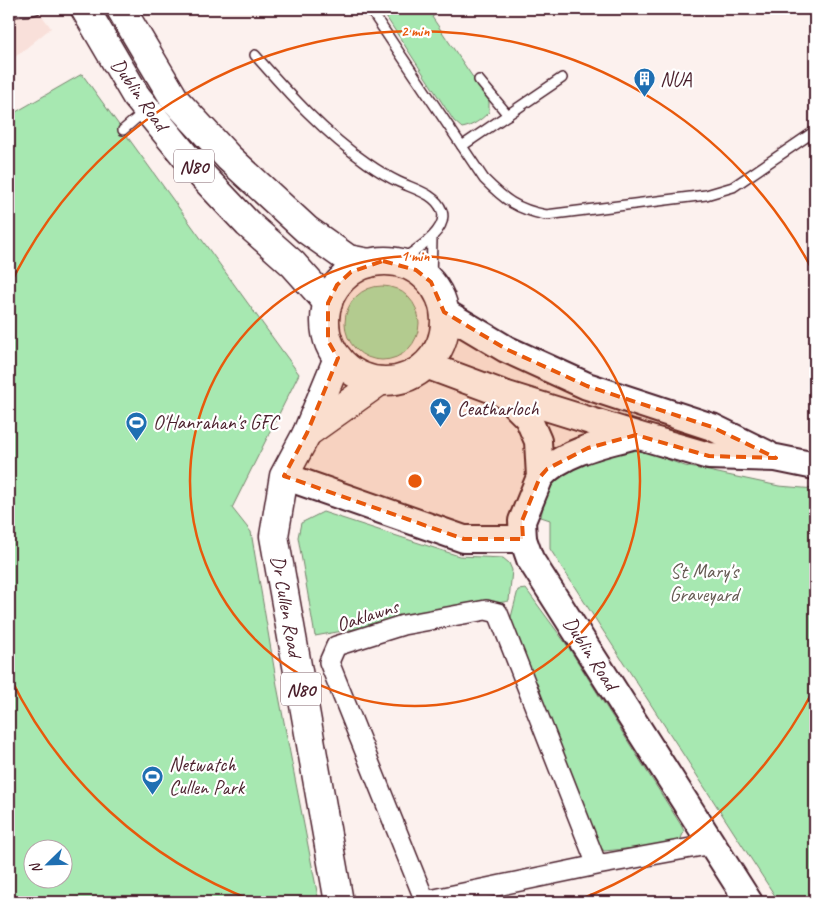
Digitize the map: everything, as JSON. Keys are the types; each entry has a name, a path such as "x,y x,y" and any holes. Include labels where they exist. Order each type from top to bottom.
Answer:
{"main road":[{"name":"Dublin Road","path":"84,9 136,96 213,188 248,224 293,264 328,303"},
{"name":"Dublin Road","path":"121,9 175,100 229,158 307,230 348,259 369,264"},
{"name":"N80","path":"383,261 398,262 416,270 431,282 440,296 444,312 444,332 438,350 426,365 405,378 380,381 364,378 350,370 338,358 328,341 325,322 328,303 337,286 351,272 369,264 383,261"},
{"path":"444,312 506,349 568,378 712,427 776,458"},
{"name":"N80","path":"307,434 338,358"},
{"path":"426,365 504,394 709,456 776,458 815,466"},
{"path":"543,473 558,410 568,378"},
{"name":"N80","path":"307,434 380,381"},
{"name":"Dublin Road","path":"504,394 528,418 538,441 543,473 522,521 523,538 530,559 749,902"},
{"name":"Dr Cullen Road","path":"307,434 284,476 274,536 339,902"},
{"path":"543,473 588,448 636,435"},
{"path":"284,476 464,539 523,538"}],"street":[{"name":"Oaklawns","path":"597,865 498,613 486,610 403,626 336,646 329,662 425,901 597,865 713,844"}],"lane":[{"path":"9,13 16,10 36,9"},
{"path":"370,9 484,179 503,198 528,211 546,215 706,195 733,186 815,131"},
{"path":"255,55 318,124 366,163 436,200 442,212 443,223 432,238 398,262"},
{"path":"462,146 562,78"},
{"path":"479,80 508,115"},
{"path":"123,130 147,109"},
{"path":"431,282 432,238"}],"highlighted area":[{"path":"383,261 416,270 431,282 444,312 506,349 587,386 712,427 776,458 709,456 636,435 588,448 547,469 540,477 522,521 523,539 464,539 284,476 307,433 338,358 328,341 328,303 337,285 351,272"}],"shaded area":[{"path":"9,9 37,9 51,28 9,62"}],"green space":[{"path":"381,9 443,9 432,17 489,101 489,112 483,118 462,128 454,121"},
{"name":"O'Hanrahan's GFC","path":"82,74 299,374 232,508 251,532 278,691 319,902 9,902 9,116"},
{"path":"382,286 403,292 413,302 419,323 413,344 403,354 382,360 361,354 351,344 345,323 351,302 361,292"},
{"name":"St Mary's Graveyard","path":"639,449 685,466 779,486 815,489 815,902 779,902 550,549 550,520 541,517 546,489 558,472 622,450"},
{"path":"323,512 459,556 503,558 509,563 512,570 509,601 315,636 298,537 301,523"},
{"path":"526,589 567,645 681,825 684,831 680,841 667,845 604,851 598,844 509,625 518,590"}],"place":[{"name":"NUA","path":"644,98"},
{"name":"Ceatharloch","path":"441,427"},
{"name":"O'Hanrahan's GFC","path":"137,441"},
{"name":"Netwatch Cullen Park","path":"153,795"}]}
